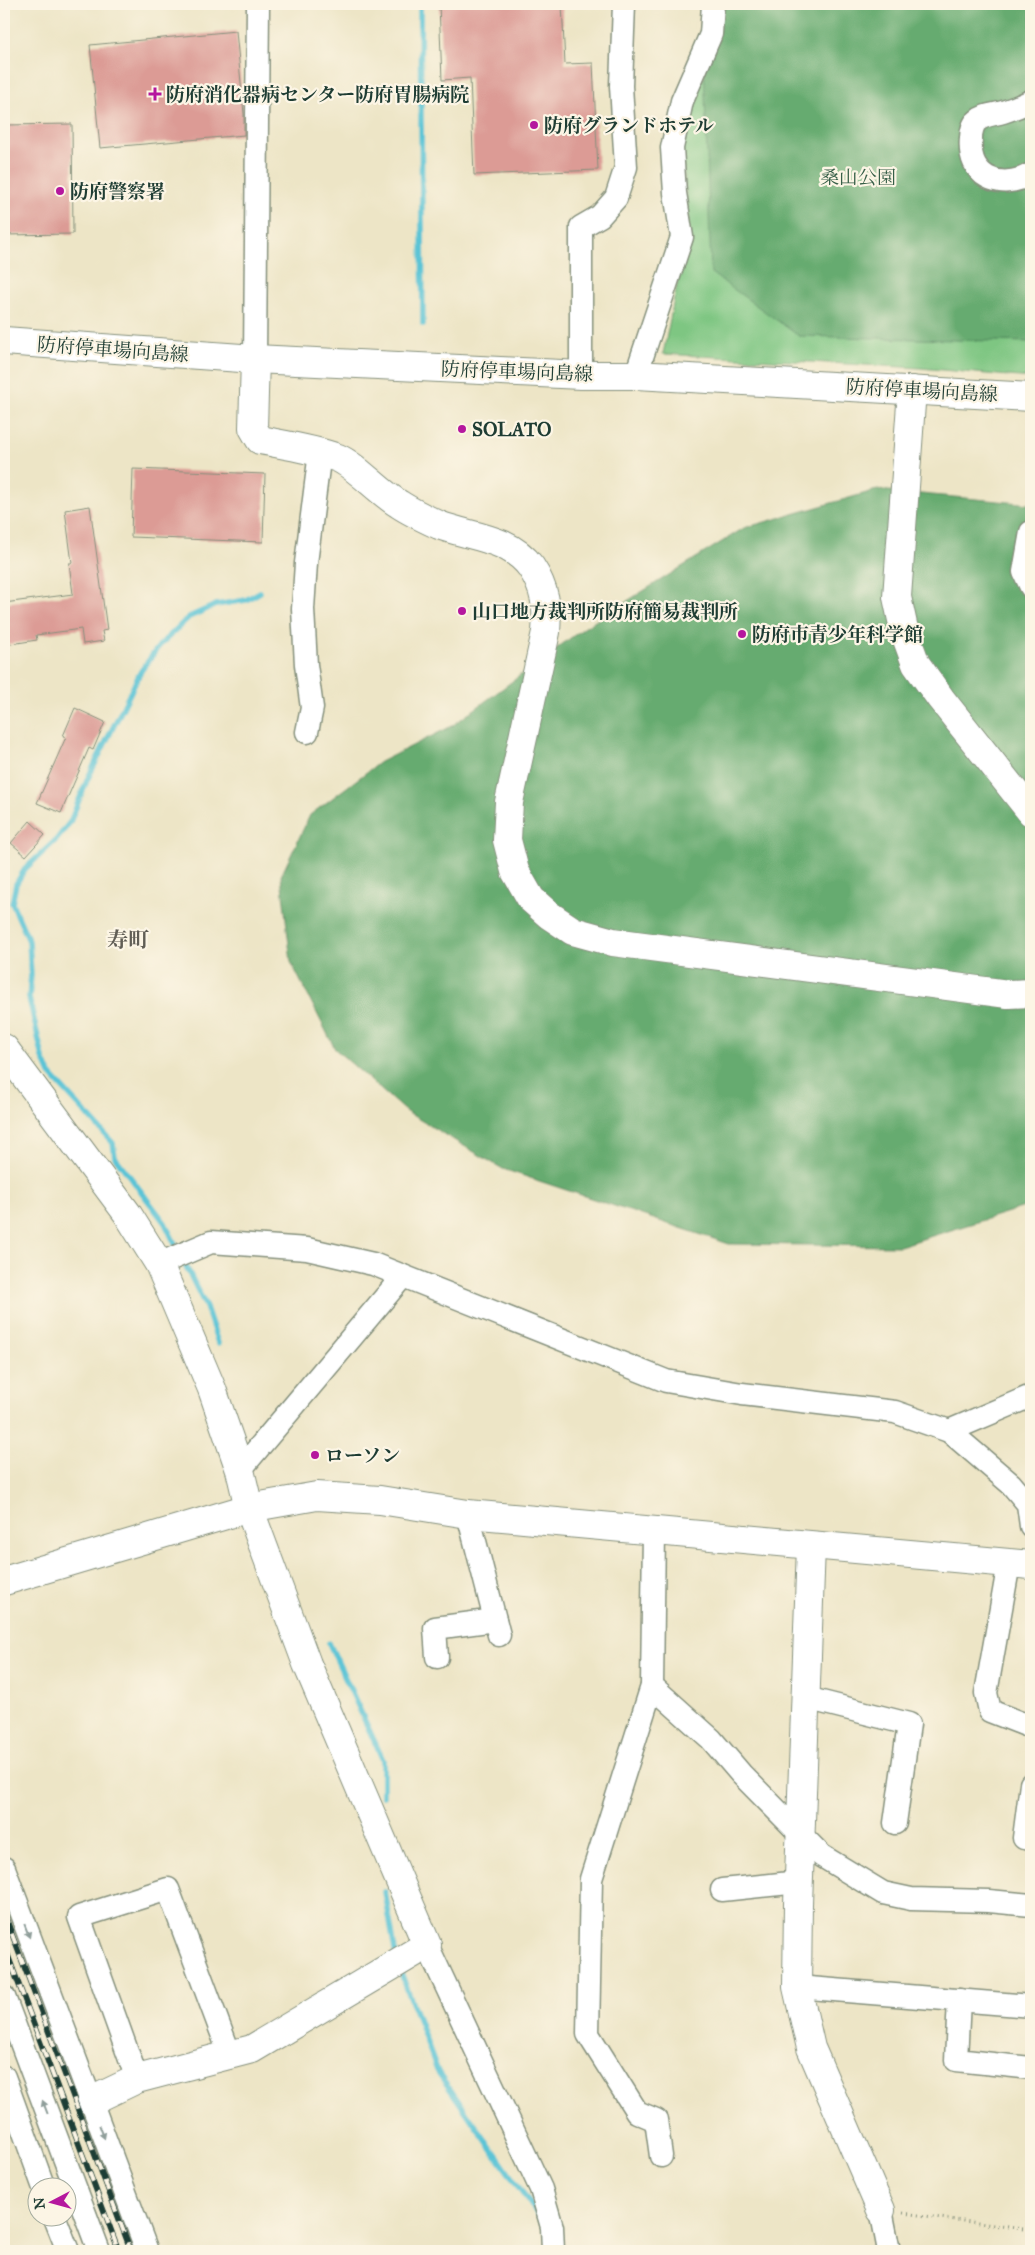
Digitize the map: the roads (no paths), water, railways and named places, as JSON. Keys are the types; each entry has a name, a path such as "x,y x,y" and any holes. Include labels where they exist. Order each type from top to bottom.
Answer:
{"street":[{"path":"258,4 253,428 260,440 320,452 340,459 398,504 440,525 488,539 512,550 530,566 541,586 548,609 546,632 509,802 507,840 515,871 531,899 549,915 573,931 613,942 1008,994 1031,992"},
{"path":"581,375 581,228 600,216 616,198 626,167 621,86 624,4"},
{"path":"636,375 682,237 675,193 672,148 682,101 711,34 713,4"},
{"path":"1031,101 1001,113 984,116 976,122 971,134 969,152 974,166 986,178 1013,181 1031,174"},
{"name":"防府停車場向島線","path":"4,341 255,359 581,375 636,375 1031,396"},
{"path":"912,390 897,597 905,634 916,664 941,699 1031,812"},
{"path":"307,732 312,708 306,665 303,609 306,563 320,452"},
{"path":"1031,532 1024,572 1031,587"},
{"path":"4,1048 127,1213 159,1264 212,1389 240,1470 249,1508 307,1664 407,1957 541,2189 552,2227 553,2251"},
{"path":"159,1264 211,1242 307,1249 372,1264 666,1381 742,1394 895,1412 949,1431 1011,1484 1028,1504 1031,1526"},
{"path":"240,1470 403,1276"},
{"path":"949,1431 1031,1396"},
{"path":"4,1582 249,1508 278,1501 317,1496 380,1500 468,1514 654,1532 1020,1564 986,1693 990,1711 1031,1727"},
{"path":"437,1657 435,1628 497,1628 468,1514"},
{"path":"654,1532 652,1686 591,1879 588,2034 637,2112 656,2120 661,2156"},
{"path":"811,1546 799,1882 798,1987 811,2048 881,2210 889,2251"},
{"path":"652,1686 711,1738 741,1774 822,1856 883,1893 911,1899 989,1901 1031,1905"},
{"path":"806,1698 909,1724 895,1823"},
{"path":"1031,1784 1024,1838 1031,1839"},
{"path":"4,1868 147,2251"},
{"path":"722,1890 799,1882"},
{"path":"137,2079 79,1917 168,1889 230,2055"},
{"path":"91,2101 137,2079 252,2049 407,1957"},
{"path":"798,1987 1031,2006"},
{"path":"4,1997 99,2251"},
{"path":"960,2000 956,2060 1031,2068"},
{"path":"4,2077 40,2178"},
{"path":"59,2228 68,2251"}],"waterway":[{"path":"420,4 423,324"},
{"path":"178,1250 165,1223 115,1157 113,1143 50,1074 43,1058 29,998 31,975 29,941 12,903 16,884 25,869 57,839 70,822 88,778 141,671 159,646 189,617 216,605 246,600 260,592"},
{"path":"182,1258 206,1307 218,1343"},
{"path":"329,1643 383,1760 383,1796"},
{"path":"385,1892 396,1956"},
{"path":"400,1970 438,2072 541,2219"}],"railway":[{"path":"4,1913 131,2251"},
{"path":"4,1945 119,2251"}],"place":[{"name":"防府消化器病センター防府胃腸病院","path":"155,94"},
{"name":"防府グランドホテル","path":"534,125"},
{"name":"防府警察署","path":"60,191"},
{"name":"SOLATO","path":"462,429"},
{"name":"山口地方裁判所防府簡易裁判所","path":"462,611"},
{"name":"防府市青少年科学館","path":"742,634"},
{"name":"ローソン","path":"315,1455"}],"district":[{"name":"寿町","path":"128,940"}],"park label":[{"name":"桑山公園","path":"858,177"}]}
